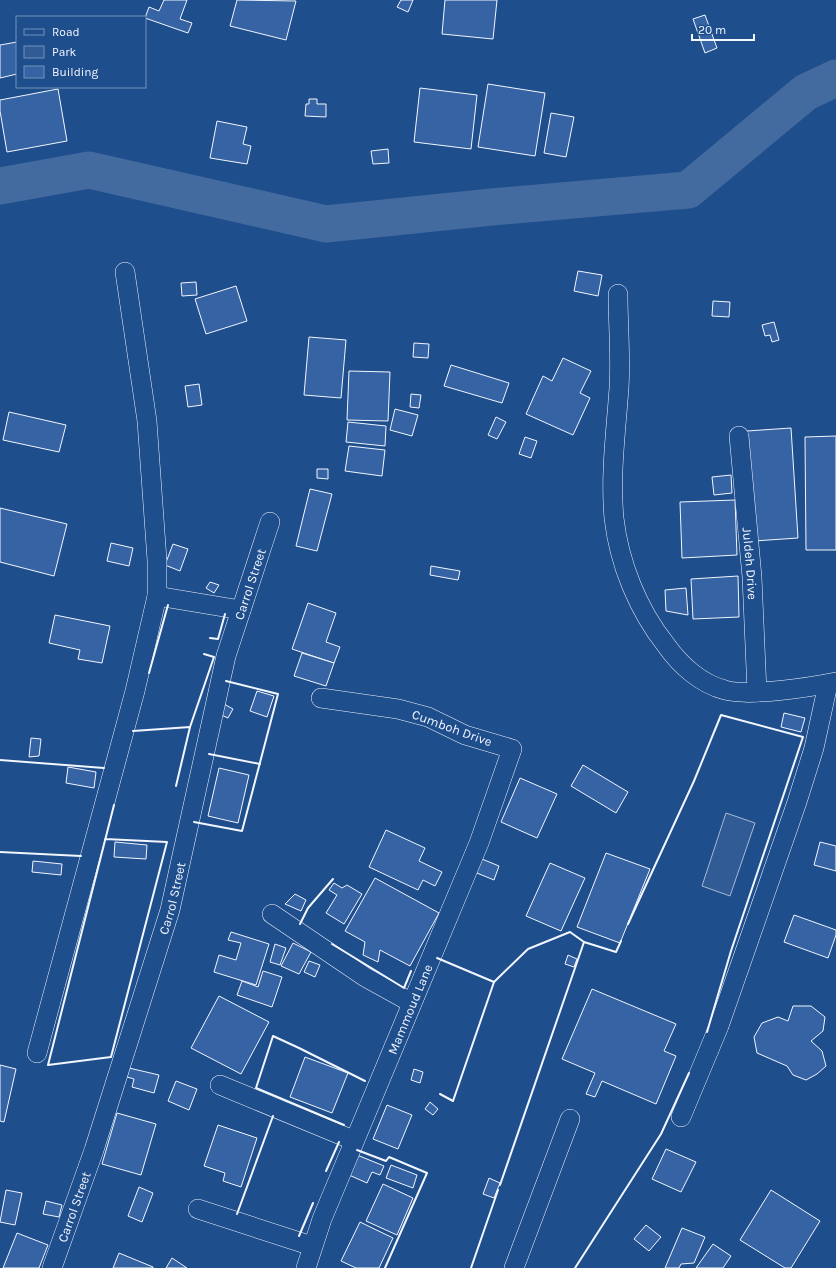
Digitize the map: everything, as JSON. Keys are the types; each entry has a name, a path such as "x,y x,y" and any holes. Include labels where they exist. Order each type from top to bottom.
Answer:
{"street":[{"path":"37,1053 135,691 157,596 157,560 147,421 125,272"},
{"path":"618,294 619,386 614,453 614,518 624,564 642,610 679,662 712,686 727,691 757,692 832,683 797,802 719,1026 681,1117"},
{"name":"Juldeh Drive","path":"739,436 752,577 757,692"},
{"name":"Carrol Street","path":"52,1268 94,1150 170,910 226,656 270,522"},
{"path":"157,596 241,610"},
{"name":"Cumboh Drive","path":"321,698 398,709 428,717 465,736 512,749"},
{"name":"Mammoud Lane","path":"306,1268 312,1246 353,1140 412,1003 478,843 512,749"},
{"path":"272,914 365,977 412,1003"},
{"path":"220,1086 353,1140"},
{"path":"514,1268 570,1119"},
{"path":"198,1209 312,1246"}],"green space":[{"path":"726,813 755,823 730,896 702,886"}],"building":[{"path":"164,0 187,0 180,19 192,23 188,33 146,18 149,7 159,11"},
{"path":"237,0 296,1 286,40 230,26"},
{"path":"401,0 413,0 408,12 397,7"},
{"path":"445,0 497,0 493,39 442,34"},
{"path":"705,15 717,48 705,53 693,19"},
{"path":"16,42 16,74 0,78 0,45"},
{"path":"488,84 545,93 535,156 478,147"},
{"path":"420,88 477,95 471,149 414,142"},
{"path":"58,89 67,141 7,152 0,111 0,100"},
{"path":"309,99 317,99 317,104 326,104 326,117 305,116 306,104 309,104"},
{"path":"551,113 574,117 566,157 544,153"},
{"path":"217,121 247,127 243,144 251,146 247,164 210,158"},
{"path":"388,149 389,163 373,164 371,151"},
{"path":"578,271 602,275 598,296 574,291"},
{"path":"196,282 197,295 182,296 181,283"},
{"path":"236,286 247,321 206,334 195,299"},
{"path":"713,301 730,302 729,317 712,316"},
{"path":"774,322 779,340 772,342 770,335 765,336 762,325"},
{"path":"309,337 346,340 341,398 304,395"},
{"path":"414,343 429,344 428,358 413,357"},
{"path":"563,358 591,371 580,393 590,398 573,435 526,414 543,376 552,381"},
{"path":"451,365 509,383 502,403 444,386"},
{"path":"349,371 390,372 388,421 347,420"},
{"path":"199,384 202,405 188,407 185,386"},
{"path":"411,394 421,395 419,408 410,407"},
{"path":"395,409 418,415 412,436 390,430"},
{"path":"9,412 66,425 59,452 3,440"},
{"path":"496,417 506,422 497,439 488,435"},
{"path":"348,422 386,426 385,446 346,442"},
{"path":"791,428 798,538 754,541 747,431"},
{"path":"836,436 836,550 806,550 805,437"},
{"path":"525,437 537,441 531,458 519,454"},
{"path":"349,446 385,450 382,476 345,471"},
{"path":"317,469 328,469 328,479 317,478"},
{"path":"731,475 732,493 714,495 712,477"},
{"path":"310,489 332,494 317,551 296,546"},
{"path":"735,500 737,555 682,558 680,502"},
{"path":"0,508 67,524 54,576 0,562"},
{"path":"111,543 133,548 129,566 107,561"},
{"path":"173,544 188,549 180,571 165,565"},
{"path":"431,566 460,571 458,580 430,575"},
{"path":"738,576 739,617 693,619 691,579"},
{"path":"210,582 219,585 214,593 206,588"},
{"path":"686,588 688,615 666,611 665,590"},
{"path":"308,603 336,613 326,642 340,647 334,663 292,649"},
{"path":"55,615 110,626 102,663 78,659 80,650 49,643"},
{"path":"302,653 334,663 326,686 294,676"},
{"path":"257,691 274,696 267,717 250,711"},
{"path":"224,704 233,709 228,718 219,714"},
{"path":"784,713 805,718 801,732 781,727"},
{"path":"31,738 41,739 39,756 29,757"},
{"path":"583,765 628,792 616,813 571,786"},
{"path":"68,767 96,772 94,788 66,783"},
{"path":"219,768 249,775 238,823 208,816"},
{"path":"520,778 557,794 537,838 501,822"},
{"path":"386,830 425,848 419,861 442,872 435,886 423,880 418,890 369,867"},
{"path":"115,842 147,845 146,859 114,857"},
{"path":"820,842 836,846 836,871 814,865"},
{"path":"606,853 650,869 620,943 577,927"},
{"path":"477,857 499,866 494,880 472,871"},
{"path":"33,861 62,864 61,875 32,872"},
{"path":"550,863 585,878 561,931 526,916"},
{"path":"375,878 439,913 410,966 380,950 378,962 363,955 365,942 345,931"},
{"path":"334,883 342,888 347,885 362,894 344,924 326,913 337,895 329,890"},
{"path":"295,894 306,900 301,911 285,904"},
{"path":"794,915 836,930 836,935 828,958 784,942"},
{"path":"231,932 269,944 256,985 214,972 219,955 236,960 241,943 228,940"},
{"path":"293,943 311,952 299,974 281,966"},
{"path":"275,944 286,948 280,965 270,962"},
{"path":"568,955 577,959 574,967 565,964"},
{"path":"309,961 320,965 315,977 304,972"},
{"path":"263,971 282,977 272,1007 237,995 242,981 258,987"},
{"path":"592,989 676,1024 664,1051 676,1056 656,1104 602,1081 595,1097 586,1094 595,1073 562,1059"},
{"path":"219,996 269,1022 241,1074 191,1048"},
{"path":"793,1006 811,1006 825,1017 823,1031 811,1041 822,1051 826,1066 817,1074 806,1080 793,1075 787,1066 757,1053 754,1037 762,1023 778,1017 788,1021"},
{"path":"305,1057 348,1073 332,1113 290,1097"},
{"path":"0,1065 16,1069 4,1122 0,1121"},
{"path":"129,1068 159,1075 154,1093 132,1087 134,1079 127,1077"},
{"path":"414,1069 423,1072 420,1083 411,1080"},
{"path":"176,1081 197,1089 189,1110 168,1101"},
{"path":"430,1102 438,1109 433,1115 425,1109"},
{"path":"387,1105 412,1115 398,1149 373,1139"},
{"path":"117,1113 156,1124 141,1175 102,1164"},
{"path":"218,1125 257,1138 241,1187 223,1181 225,1173 204,1166"},
{"path":"666,1149 696,1162 681,1192 652,1179"},
{"path":"357,1155 384,1166 380,1175 372,1172 367,1183 349,1175"},
{"path":"391,1165 417,1175 413,1188 386,1178"},
{"path":"489,1178 500,1183 494,1198 483,1194"},
{"path":"383,1184 413,1198 397,1235 366,1221"},
{"path":"139,1187 153,1193 142,1222 128,1216"},
{"path":"6,1190 22,1193 15,1225 0,1222"},
{"path":"771,1190 820,1221 791,1268 785,1268 740,1240"},
{"path":"46,1201 62,1205 59,1217 43,1214"},
{"path":"360,1222 393,1238 379,1268 356,1268 341,1261"},
{"path":"646,1225 661,1237 649,1251 634,1239"},
{"path":"682,1228 705,1237 694,1263 681,1264 679,1268 665,1268"},
{"path":"17,1233 48,1245 39,1268 3,1268"},
{"path":"713,1244 731,1256 723,1268 696,1268"},
{"path":"119,1253 153,1267 153,1268 113,1268"},
{"path":"172,1258 187,1268 166,1268"}],"waterway":[{"path":"0,186 89,170 326,224 492,207 688,190 806,92 836,78"}],"wall":[{"path":"149,673 168,605"},
{"path":"210,638 218,639 225,614"},
{"path":"190,727 214,657 204,654"},
{"path":"194,822 242,831 278,694 226,681"},
{"path":"628,924 694,781 721,715 803,737 731,951 707,1032"},
{"path":"133,731 190,727 176,786"},
{"path":"209,754 260,764"},
{"path":"0,760 104,768"},
{"path":"105,839 167,842 111,1057 48,1065 114,805"},
{"path":"0,852 81,856"},
{"path":"300,924 308,908 333,879"},
{"path":"440,1094 453,1101 494,982 528,949 570,932 584,942"},
{"path":"500,1185 584,942 616,952 621,941"},
{"path":"332,944 404,988 411,971"},
{"path":"437,958 494,982"},
{"path":"344,1125 256,1088 273,1036 365,1081"},
{"path":"575,1268 661,1134 689,1073"},
{"path":"237,1214 273,1116"},
{"path":"326,1171 339,1142"},
{"path":"357,1150 386,1161 389,1157 427,1173 385,1268"},
{"path":"471,1268 498,1190"},
{"path":"299,1236 313,1203"}]}
